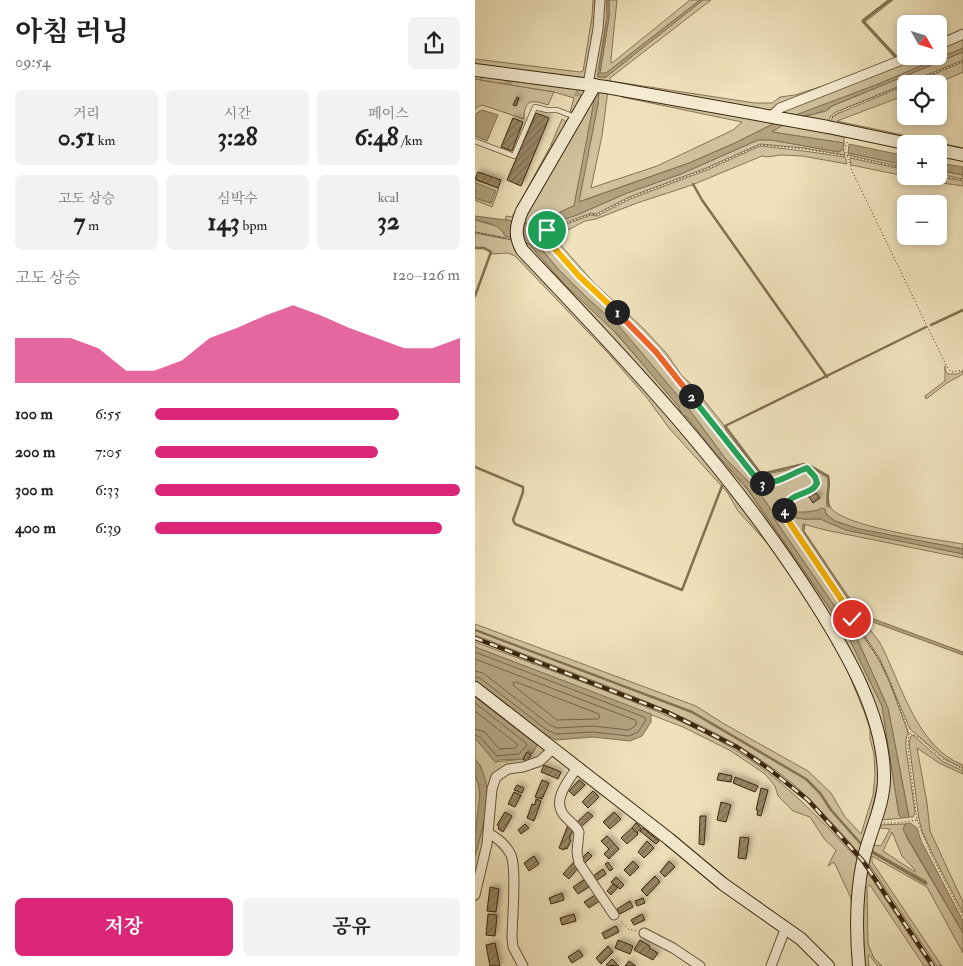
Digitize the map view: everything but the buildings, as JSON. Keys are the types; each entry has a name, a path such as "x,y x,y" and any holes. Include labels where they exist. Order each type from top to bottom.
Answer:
{"main road":[{"path":"475,70 596,85 828,127 897,141"},
{"path":"596,85 522,211 517,230 522,250 654,391 741,495 791,564 845,649 869,704 883,760 884,775 882,794 863,861 858,896 859,966"},
{"path":"947,152 963,155"},
{"path":"475,688 723,884 809,946 828,966"}],"street":[{"path":"596,85 600,0"},
{"path":"947,41 963,34"},
{"path":"774,117 780,108 897,62"},
{"path":"475,895 489,833 492,789 498,774 508,768 523,767 539,761 553,749"},
{"path":"577,767 562,792 560,799 561,809 563,814 579,832 577,852 579,863 614,915"},
{"path":"489,833 505,846 512,857 512,938 513,947 523,966"},
{"path":"770,966 786,928"},
{"path":"644,933 673,948 700,966"}],"lane":[{"path":"475,141 514,156 535,107 557,110 576,118"}],"path":[{"path":"928,75 963,60"},
{"path":"828,127 831,117 836,113 897,88"},
{"path":"847,142 845,150 852,172 946,365 951,372 963,370"},
{"path":"897,168 847,156 804,149 759,145 699,172 629,198 596,215 591,214 547,230 544,232 544,236 579,276 656,352 760,482 763,484 786,478 797,471 807,468 815,477 816,487 788,501 784,508 785,516 879,659 909,733 908,748 917,820 932,856 963,916"},
{"path":"947,177 963,180"},
{"path":"475,232 517,230"},
{"path":"909,733 920,738 941,758 963,769"},
{"path":"874,823 917,820"},
{"path":"614,915 628,928 644,933"}],"green space":[{"path":"593,0 596,0 595,24 586,78 475,65 475,59 583,71"},
{"path":"602,0 607,0 607,17 598,71 598,77 606,77 703,0 711,0 610,78 610,81 755,103 772,103 780,97 795,95 847,78 895,58 862,22 862,20 888,0 893,0 865,22 897,56 897,60 778,107 772,112 598,81 592,76 600,29"},
{"path":"609,0 617,0 612,63 690,0 700,0 606,73 600,74 609,17"},
{"path":"963,38 963,48 947,55 947,45"},
{"path":"963,52 963,60 926,75 907,75 931,65 947,65 947,59"},
{"path":"963,62 963,72 947,79 947,75 932,75"},
{"path":"897,64 923,65 794,116 798,118 827,111 832,106 897,79 897,87 836,112 830,117 828,124 793,118 784,115 784,110"},
{"path":"475,73 585,90 575,111 570,112 574,98 554,92 475,79"},
{"path":"475,79 554,92 548,105 533,102 527,105 524,119 482,105 475,110"},
{"path":"594,89 608,90 602,136 591,188 657,166 733,130 742,122 622,97 620,93 777,122 689,163 578,202 598,104 599,91 597,90 574,206 541,221 520,223"},
{"path":"897,89 897,98 837,121 902,135 897,135 897,138 830,124 832,118 837,114"},
{"path":"562,119 568,123 514,221 505,221 506,216 512,217 550,147"},
{"path":"784,124 844,137 844,146 843,143 772,132"},
{"path":"758,140 771,140 839,152 843,149 845,155 804,148 760,144 706,168 629,197 596,214 591,213 547,229 543,232 543,236 579,277 655,353 759,483 770,484 806,469 814,477 816,483 813,489 798,494 789,500 783,514 879,660 889,681 908,732 906,749 915,812 913,817 909,817 888,708 851,626 844,620 773,517 774,510 771,510 764,499 725,458 688,408 636,346 558,269 527,232 577,215 627,193 681,174"},
{"path":"947,145 963,148 963,152 947,149"},
{"path":"760,146 845,157 847,164 802,156 762,156 692,185 596,219 585,221 558,235 558,242 595,284 644,329 667,354 682,376 690,383 724,425 727,432 761,475 809,466 828,478 827,507 830,506 837,513 869,526 963,544 963,549 859,529 835,521 826,514 825,509 801,513 792,517 820,519 846,530 963,554 963,558 803,524 803,531 858,614 863,625 866,625 880,643 903,695 922,729 947,757 963,765 963,768 945,759 910,729 880,659 787,517 786,509 792,499 816,488 819,483 814,473 807,467 796,470 785,477 764,483 761,481 657,351 580,276 545,236 545,233 548,231 591,215 597,216 630,199 707,170"},
{"path":"848,153 897,163 897,166 848,155"},
{"path":"850,158 897,168 897,174 851,165"},
{"path":"947,172 963,175 963,179 947,176"},
{"path":"947,178 963,181 963,186 947,184"},
{"path":"475,180 499,188 492,207 475,200 475,198 491,203 475,184"},
{"path":"475,220 497,226 512,239 475,232"},
{"path":"475,233 512,240 640,380 780,553 842,651 873,730 879,777 862,856 793,784 762,761 721,736 655,705 475,635 475,624 696,706 808,771 831,793 845,817 861,834 873,795 875,775 870,729 843,660 794,579 769,545 738,511 727,492 669,428 647,398 608,353 515,256 508,253 491,254 490,250 475,247"},
{"path":"520,241 529,244 565,285 605,321 667,392 717,455 747,489 847,634 882,706 899,815 902,818 882,820 883,741 807,581"},
{"path":"945,370 948,374 957,374 963,371 963,374 947,383 926,399 925,396 945,381"},
{"path":"475,642 606,691 681,722 718,740 767,772 809,809 860,862 853,938 851,898 834,862 828,866 836,850 825,840 810,817 793,811 778,796 775,786 765,774 731,751 683,727 475,647"},
{"path":"475,694 547,751 537,760 503,768 494,773 487,827 475,886 475,856 483,825 481,766 475,759 475,738 495,762 523,759 528,751 532,754 537,745 475,697"},
{"path":"913,735 942,761 963,771 963,774 939,763 917,748 930,831 963,902 963,913 922,831 909,742"},
{"path":"475,775 480,798 475,837"},
{"path":"905,824 905,833 908,840 963,933 963,953 927,887 872,856 872,862 942,966 937,966 867,861 879,825","holes":["880,828 890,829 881,846 873,845","892,832 902,856 915,872 883,851","873,851 926,881 927,884 872,853"]},
{"path":"866,870 930,966 924,966 870,885 867,887 868,944 874,958 882,966 878,966 869,955 869,966 862,966 862,925"}],"water":[{"path":"607,0 609,0 609,17 600,73 606,73 700,0 703,0 606,77 598,77 607,17"},
{"path":"963,48 963,52 947,59 947,55"},
{"path":"923,65 931,65 907,75 900,75"},
{"path":"897,76 897,79 825,110 807,115 793,116"},
{"path":"596,90 599,91 598,104 579,202 689,163 777,122 784,124 772,132 844,143 843,149 839,152 771,140 758,140 681,174 627,193 577,215 527,232 558,269 619,326 688,408 725,458 764,499 771,510 774,510 774,506 776,509 780,509 779,516 773,517 844,620 849,626 852,626 851,629 888,708 909,817 902,818 899,815 882,706 840,623 747,488 717,455 686,416 682,416 679,407 618,335 565,285 529,244 520,241 520,223 541,221 574,206"},
{"path":"482,110 498,115 487,141 475,136 475,114"},
{"path":"849,144 897,154 897,163 848,153"},
{"path":"947,164 963,167 963,175 947,172"},
{"path":"476,183 496,191 491,203 475,198"},
{"path":"475,216 514,221 511,237 505,236 500,229 493,225 475,220"},
{"path":"820,508 825,509 826,514 835,521 859,529 963,549 963,554 846,530 820,519 792,517 792,512 808,512 819,510"},
{"path":"803,524 805,525 804,531 865,621 871,618 963,652 963,655 870,621 865,626 860,625 859,622 863,622 803,531"},
{"path":"475,647 651,714 651,722 642,736 630,741 593,737 556,740 544,734 475,680"},
{"path":"475,697 537,745 532,754 528,751 523,759 499,760 495,762 475,738"},
{"path":"475,759 482,770 486,782 487,806 475,856 475,837 480,794 475,775"},
{"path":"910,823 917,828 921,841 963,921 963,933 903,829 905,824"}],"waterway":[{"path":"890,0 864,20 864,22 897,58"},
{"path":"693,184 702,200 827,377"},
{"path":"475,248 484,248 491,252 475,296"},
{"path":"931,325 963,310"},
{"path":"829,506 828,476 804,464 761,474 725,426 926,327"},
{"path":"475,467 523,487 513,520 515,524 682,590 722,486"},
{"path":"475,630 692,712 806,779 820,793 831,810 862,845"},
{"path":"872,852 926,883"}],"railway":[{"path":"475,638 667,712 737,747 769,769 808,800 863,861 933,966"}],"route":[{"path":"547,230 544,232 544,236 548,241 579,276 656,352 760,482 763,484 786,478 797,471 807,468 813,474 817,483 816,487 788,501 784,508 785,516 841,599 852,619"}]}
